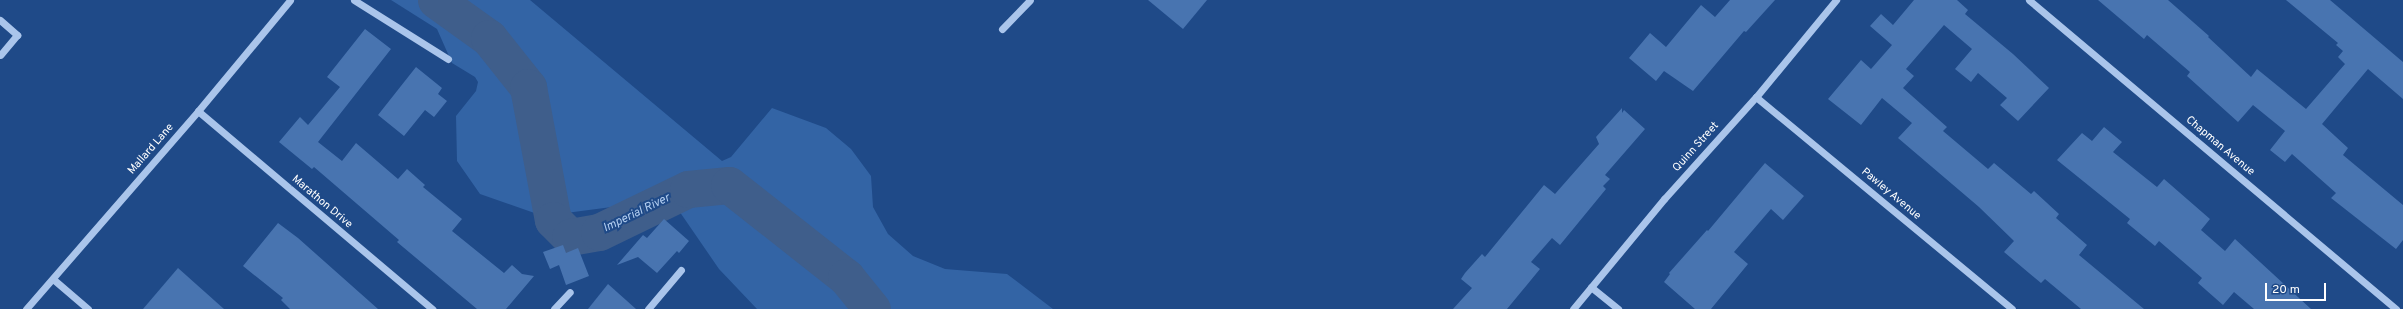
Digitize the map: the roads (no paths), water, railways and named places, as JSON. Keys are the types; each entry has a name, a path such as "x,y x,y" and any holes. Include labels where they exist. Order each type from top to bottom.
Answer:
{"street":[{"name":"Mallard Lane","path":"26,309 198,111 290,0"},
{"path":"354,0 448,59"},
{"path":"1002,29 1030,0"},
{"name":"Quinn Street","path":"1573,309 1664,199 1756,97 1836,0"},
{"name":"Chapman Avenue","path":"2029,0 2396,309"},
{"path":"0,20 17,35 0,56"},
{"name":"Pawley Avenue","path":"1756,97 2012,309"},
{"name":"Marathon Drive","path":"198,111 432,309"},
{"path":"648,309 681,270"},
{"path":"53,279 88,309"},
{"path":"1591,287 1618,309"},
{"path":"554,309 570,292"}],"waterway":[{"name":"Imperial River","path":"436,0 489,38 528,87 553,220 570,237 599,232 688,189 729,185 846,277 872,309"}]}
